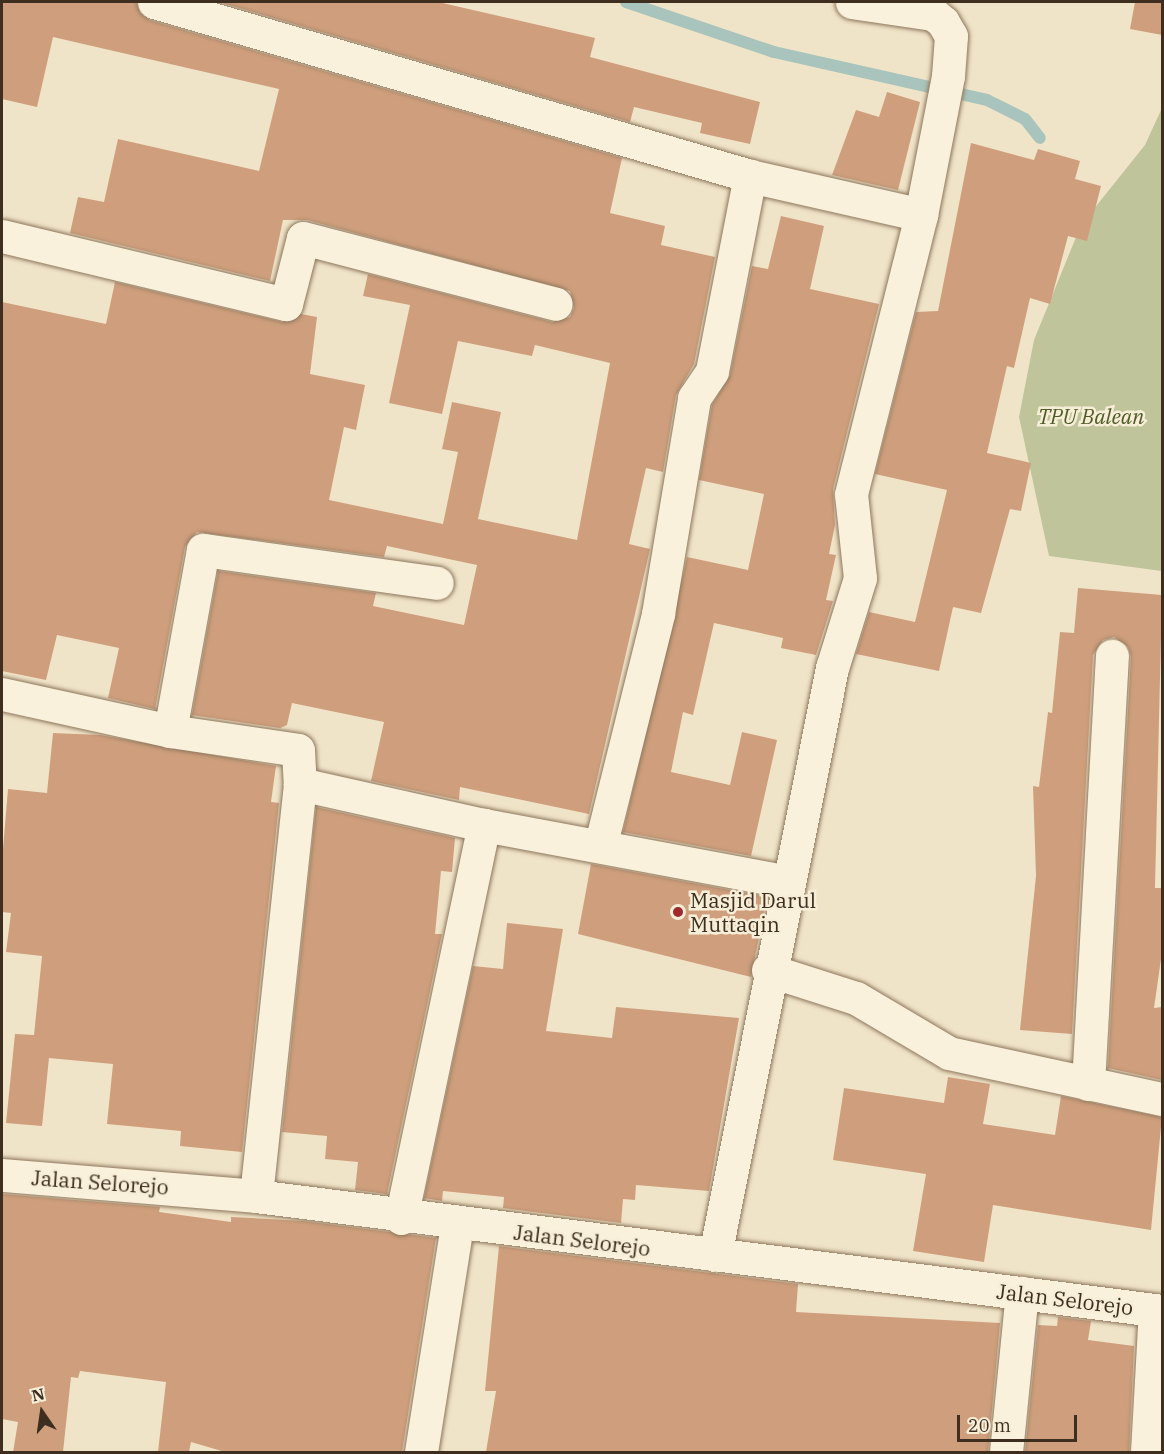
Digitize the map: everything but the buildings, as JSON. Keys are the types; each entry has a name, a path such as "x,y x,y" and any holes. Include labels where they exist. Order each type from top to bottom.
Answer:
{"street":[{"path":"154,2 750,176 921,215"},
{"path":"715,1255 768,970 789,882 835,656 860,578 851,494 921,215 945,89 951,36 943,22 933,14 852,2"},
{"path":"601,843 658,614 694,398 712,371 750,176"},
{"path":"2,236 286,304 303,238 556,304"},
{"path":"170,731 203,550 437,584"},
{"path":"1088,1084 1113,656"},
{"path":"2,694 170,731 290,746 298,750 300,784 256,1196"},
{"path":"300,784 484,825 601,843 789,882"},
{"path":"401,1218 484,825"},
{"path":"768,970 856,998 949,1053 1162,1099"},
{"name":"Jalan Selorejo","path":"2,1175 256,1196 401,1218 1159,1311"},
{"path":"421,1452 457,1225"},
{"path":"1005,1452 1023,1293"},
{"path":"1147,1452 1159,1311"}],"green space":[{"name":"TPU Balean","path":"1162,108 1162,571 1049,556 1019,417 1034,340 1081,225 1145,145"}],"waterway":[{"path":"626,2 774,52 987,100 1025,119 1040,138"}],"place":[{"name":"Masjid Darul Muttaqin","path":"678,912"}]}
